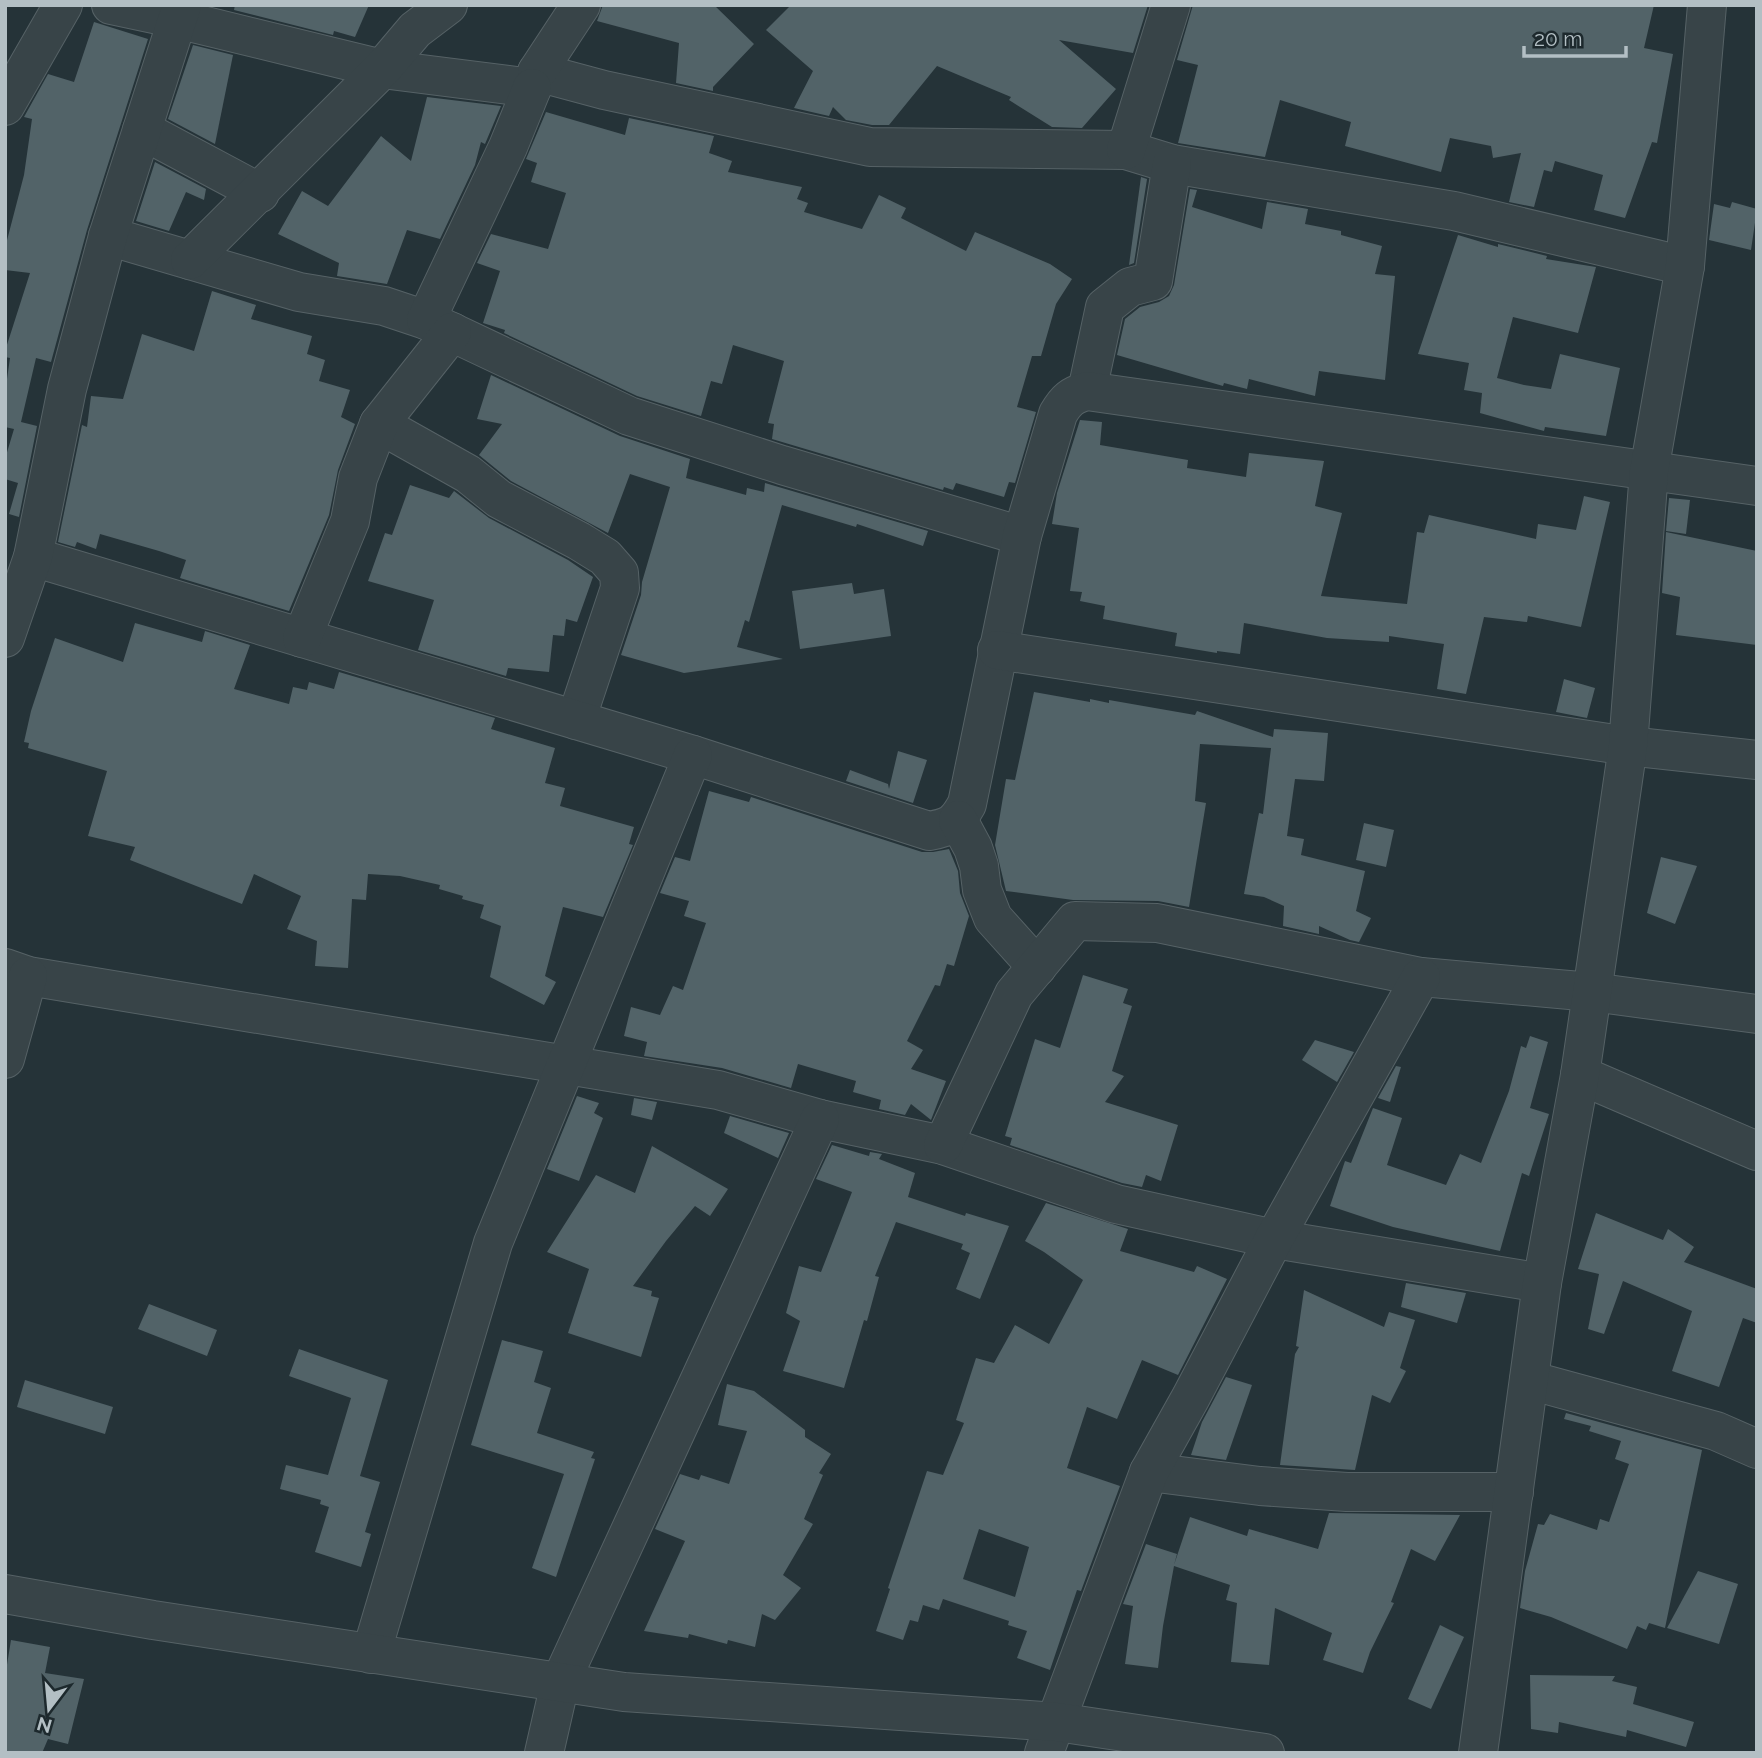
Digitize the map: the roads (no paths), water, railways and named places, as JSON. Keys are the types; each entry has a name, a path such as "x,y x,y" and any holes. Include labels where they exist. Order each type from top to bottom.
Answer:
{"street":[{"path":"5,106 62,5"},
{"path":"111,5 179,12 382,69 534,80 618,93 870,147 1126,150 1172,164 1454,211 1685,267"},
{"path":"190,260 382,69 415,30 449,5"},
{"path":"302,638 350,520 358,478 379,424 439,326 534,80 581,5"},
{"path":"1126,150 1171,5"},
{"path":"1478,1753 1542,1283 1580,1075 1628,746 1649,471 1685,267 1707,5"},
{"path":"5,638 33,557 67,389 108,236 179,12"},
{"path":"142,130 260,193"},
{"path":"1087,391 1105,307 1130,287 1153,281 1172,164"},
{"path":"108,236 299,292 384,306 439,326 629,416 782,465 1022,536"},
{"path":"33,557 693,755 929,831 945,828 958,820 967,804 1022,536 1058,414 1066,400 1075,394 1087,391 1757,486"},
{"path":"379,424 468,474 499,499 588,546 605,557 620,573 621,588 576,720"},
{"path":"997,650 1628,746 1757,760"},
{"path":"371,1654 493,1243 564,1064 693,755"},
{"path":"958,820 974,848 982,890 993,918 1037,967"},
{"path":"943,1145 1014,994 1075,921 1157,923 1421,977 1592,992 1757,1014"},
{"path":"5,1059 17,972 718,1090 820,1119 943,1145 1116,1204 1274,1238 1542,1283"},
{"path":"1051,1737 1149,1472 1274,1238 1421,977"},
{"path":"1580,1075 1757,1151"},
{"path":"544,1753 560,1683 820,1119"},
{"path":"1529,1380 1716,1431 1757,1449"},
{"path":"1149,1472 1260,1486 1347,1492 1514,1492"},
{"path":"5,1594 624,1692 1051,1737 1265,1753"}]}
